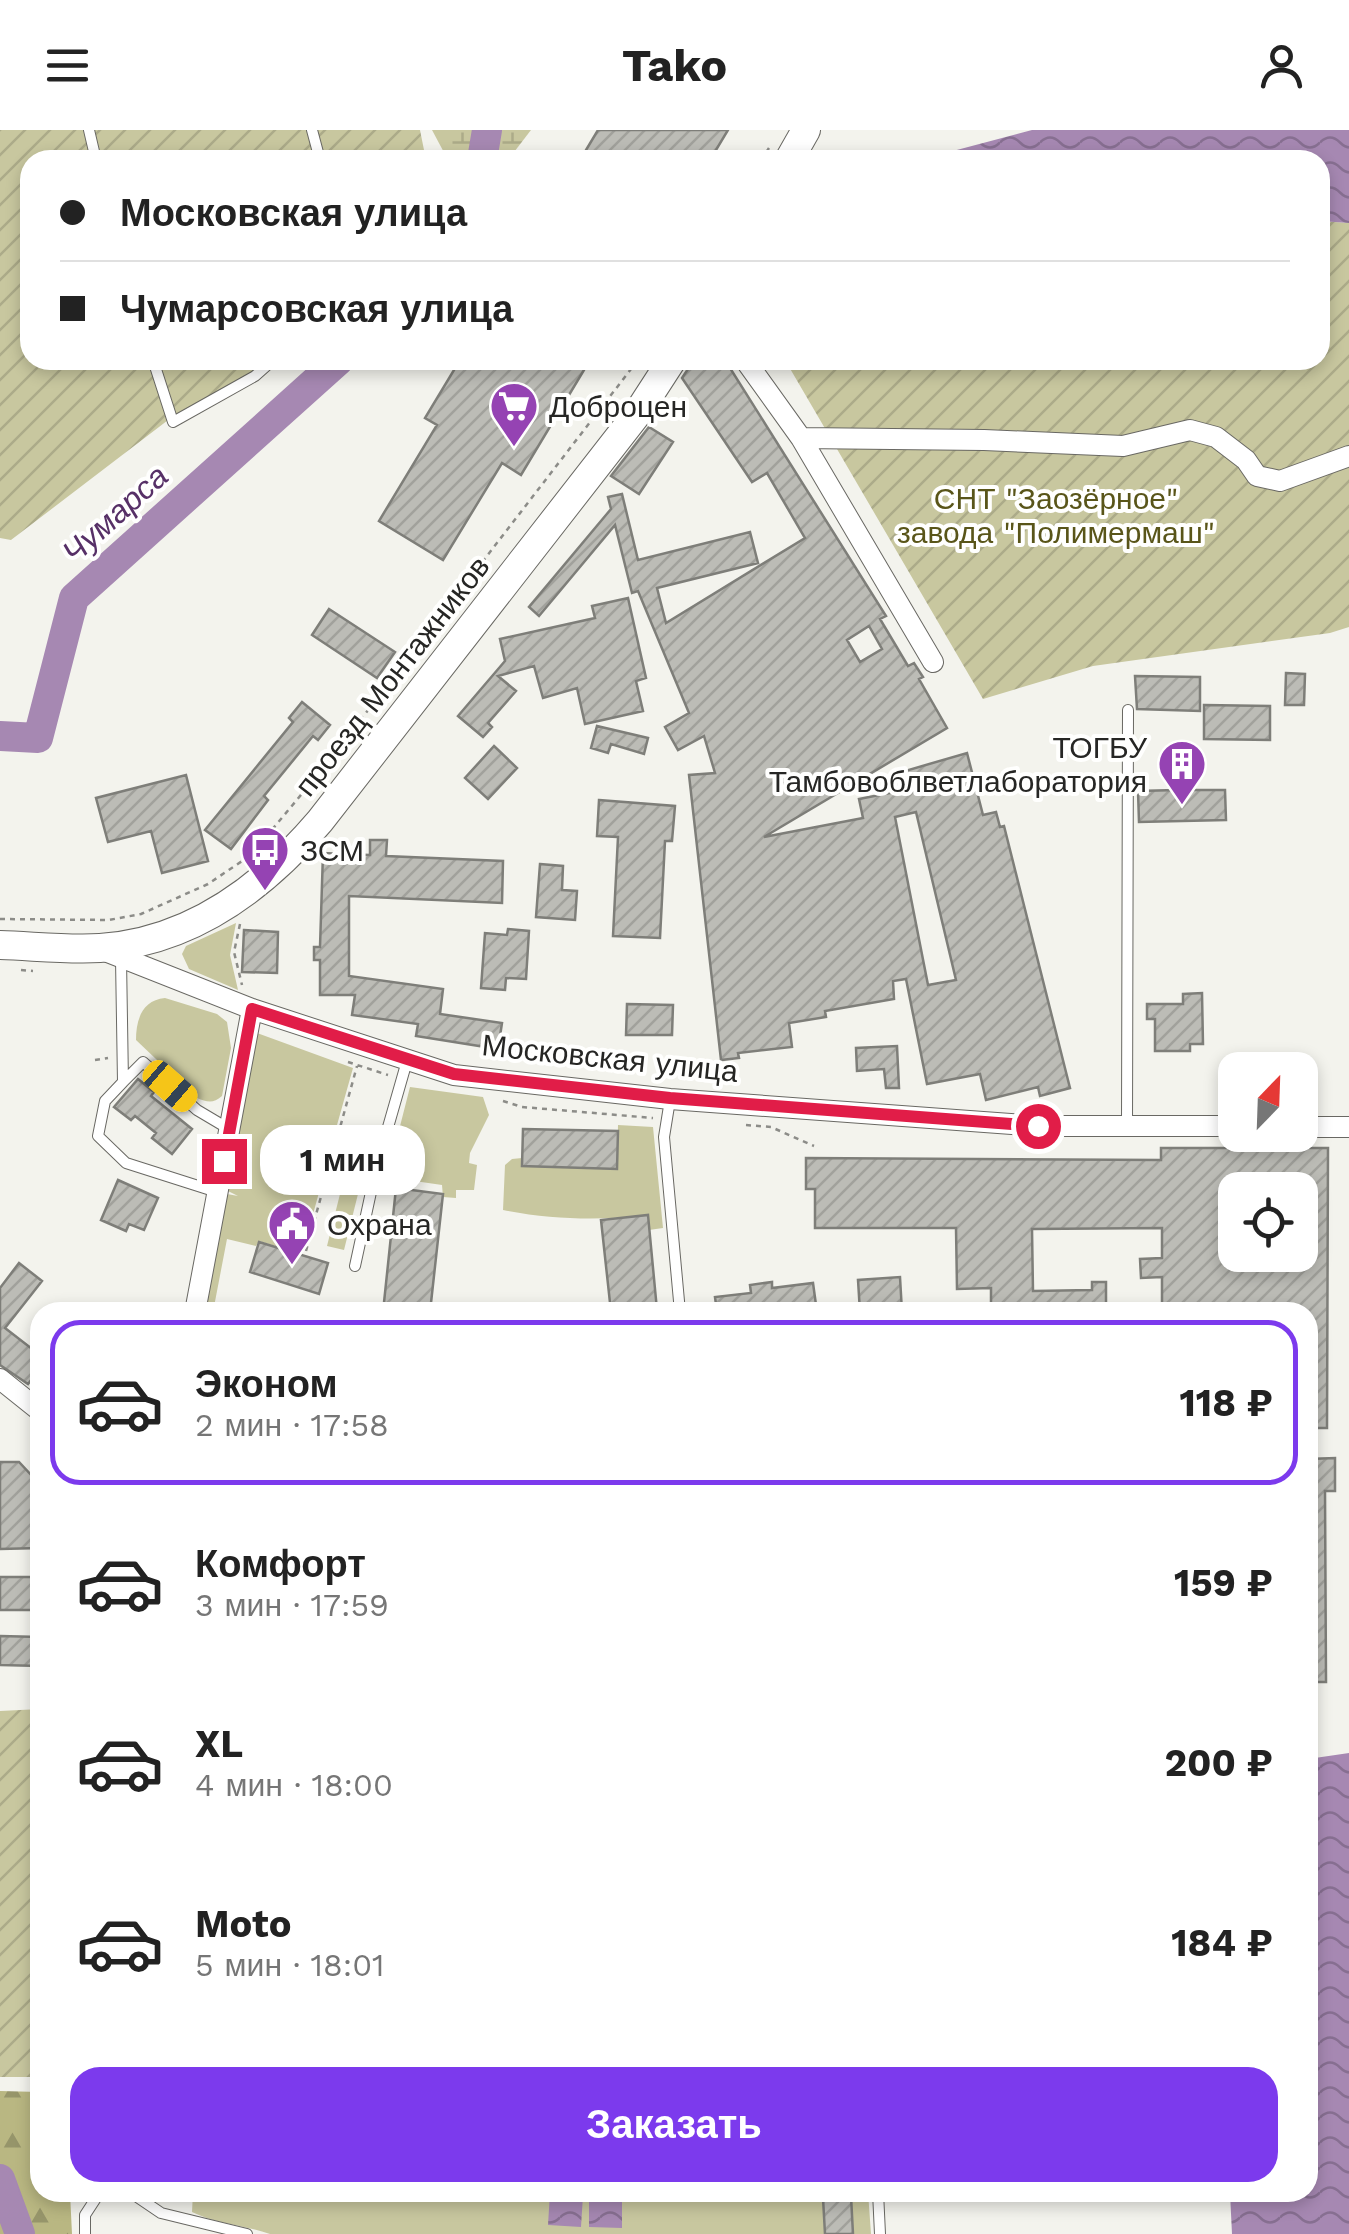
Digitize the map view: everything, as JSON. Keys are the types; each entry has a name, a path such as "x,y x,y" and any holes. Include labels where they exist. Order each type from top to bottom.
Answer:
{"main road":[{"name":"проезд Монтажников","path":"110,954 185,928 260,882 288,856 320,821 520,566 637,414 666,370"},
{"name":"Московская улица","path":"0,945 110,954"}],"street":[{"path":"752,370 801,438 933,662"},
{"path":"801,438 1123,446 1190,430 1216,437 1246,460 1257,476 1280,481 1349,456"},
{"name":"Московская улица","path":"110,954 252,1009 454,1074 670,1098 1038,1126 1218,1126"},
{"path":"197,1302 252,1009"},
{"path":"1318,1127 1349,1127"},
{"path":"0,1380 30,1402"}],"lane":[{"path":"156,370 173,422 262,370"},
{"path":"1127,1126 1128,710"},
{"path":"110,954 123,1082"},
{"path":"219,1193 126,1162 98,1136 105,1102 142,1062 197,1110 229,1129"},
{"path":"355,1266 376,1169 408,1062"},
{"path":"670,1098 664,1137 679,1302"},
{"path":"85,2234 84,2215 93,2202"},
{"path":"146,2202 161,2212 247,2234"},
{"path":"878,2202 880,2234"}],"path":[{"path":"0,918 109,920 141,914 208,884 250,855 314,781 630,370"},
{"path":"306,1251 358,1065"},
{"path":"302,1149 343,1161"}],"green space":[{"path":"0,130 420,130 424,150 20,150 20,370 255,370 187,413 176,414 11,540 0,538"},
{"path":"432,130 531,130 516,150 443,150"},
{"name":"СНТ \"Заозёрное\" завода \"Полимермаш\"","path":"1330,222 1349,223 1349,627 1330,633 1093,666 983,699 791,370 1330,370"},
{"path":"236,923 230,955 238,990 189,969 182,954 186,946"},
{"path":"165,998 217,1014 227,1022 231,1048 222,1096 216,1100 197,1098 136,1040 142,1012 151,1003"},
{"path":"257,1033 353,1068 330,1150 296,1138 292,1152 328,1160 302,1254 259,1241 256,1246 227,1239 215,1302 205,1302 227,1194 238,1196 228,1191"},
{"path":"410,1087 483,1097 489,1115 470,1153 469,1163 477,1165 474,1190 456,1190 456,1198 443,1197 442,1185 387,1177"},
{"path":"618,1125 653,1127 663,1228 649,1230 647,1216 575,1218 503,1210 505,1165 512,1159 522,1158 522,1166 617,1169"},
{"path":"345,1174 362,1178 344,1250 327,1246"},
{"path":"30,1710 30,2077 0,2077 0,1711"},
{"path":"0,2091 30,2092 30,2202 70,2202 72,2234 0,2234"},
{"path":"192,2202 823,2202 825,2234 270,2234 192,2212"},
{"path":"850,2202 869,2202 871,2234 853,2234"}],"water":[{"path":"1032,130 1349,130 1349,223 1330,222 1330,150 957,150"},
{"path":"1349,1753 1349,2234 1232,2234 1230,2202 1318,2202 1318,1758"},
{"path":"549,2202 583,2202 581,2227 548,2225"},
{"path":"589,2202 622,2202 622,2228 589,2227"}],"building":[{"path":"598,130 728,130 716,150 586,150"},
{"path":"454,370 584,370 521,475 502,463 443,560 379,521 437,425 425,418"},
{"path":"687,370 731,370 886,616 880,619 908,666 914,663 923,677 919,679 947,728 764,837 863,818 859,799 910,789 905,771 967,753 983,815 996,812 1000,827 1004,826 1070,1088 1040,1096 1038,1087 986,1100 980,1074 927,1084 906,979 893,981 894,999 825,1011 826,1017 789,1023 792,1047 738,1053 739,1058 721,1060 689,775 715,773 704,736 678,750 665,727 689,713 638,591 632,593 615,525 539,616 529,607 611,509 608,497 622,494 638,560 750,532 758,563 657,588 666,623 805,538 767,473 752,482 682,378","holes":["869,626 882,649 860,662 847,640","916,812 956,980 928,985 895,817"]},
{"path":"649,427 673,442 639,494 611,476"},
{"path":"628,598 646,678 636,681 643,711 585,724 577,688 543,698 534,666 498,676 516,691 488,723 492,727 483,737 458,716 505,661 500,639 595,618 592,606"},
{"path":"329,609 395,652 377,678 312,635"},
{"path":"1286,673 1305,674 1304,705 1285,705"},
{"path":"1135,676 1200,677 1200,711 1137,709"},
{"path":"302,702 330,725 318,740 313,736 264,796 268,800 231,849 205,830 293,722 289,718"},
{"path":"1204,705 1270,706 1270,740 1204,739"},
{"path":"597,726 648,738 644,754 611,744 608,753 591,748"},
{"path":"494,746 517,768 488,799 465,778"},
{"path":"186,775 208,861 162,873 151,831 108,842 96,798"},
{"name":"ТОГБУ Тамбовоблветлаборатория","path":"1177,786 1225,790 1226,820 1139,822 1138,791 1177,790"},
{"path":"599,800 675,806 672,841 665,841 660,938 613,936 618,837 597,836"},
{"path":"370,840 387,840 386,856 503,861 502,903 349,896 349,976 443,989 440,1014 502,1023 498,1049 416,1036 418,1024 352,1015 355,995 320,995 320,960 314,960 314,947 320,947 323,853 370,855"},
{"path":"540,864 563,866 562,890 577,891 575,920 536,917"},
{"path":"508,929 529,931 526,979 506,978 505,990 481,988 485,933 507,935"},
{"path":"244,930 278,932 277,973 242,972"},
{"path":"1202,993 1203,1044 1190,1044 1190,1051 1155,1051 1155,1019 1147,1019 1147,1004 1183,1004 1183,994"},
{"path":"627,1004 673,1005 672,1035 626,1035"},
{"path":"897,1046 899,1088 886,1088 884,1069 857,1071 856,1048"},
{"path":"138,1079 154,1092 151,1096 192,1129 172,1154 152,1138 156,1133 135,1116 131,1120 114,1107"},
{"path":"523,1129 618,1131 617,1169 522,1166"},
{"path":"1161,1148 1318,1152 1318,1148 1328,1148 1327,1428 1318,1428 1318,1302 1162,1302 1162,1277 1141,1278 1140,1259 1162,1258 1162,1228 1032,1229 1033,1291 1092,1290 1092,1282 1106,1282 1106,1302 991,1302 991,1288 957,1289 956,1228 815,1228 815,1189 806,1189 806,1158 1161,1160"},
{"path":"118,1180 158,1198 144,1230 129,1224 126,1231 101,1220"},
{"path":"396,1188 443,1194 431,1302 384,1302"},
{"path":"648,1215 656,1302 610,1302 601,1220"},
{"path":"259,1242 328,1263 319,1294 250,1272"},
{"path":"19,1263 42,1281 5,1328 30,1347 28,1384 0,1365 0,1288"},
{"path":"900,1277 901,1302 859,1302 858,1280"},
{"path":"772,1282 772,1288 813,1283 816,1302 716,1302 715,1297 751,1293 750,1285"},
{"path":"1335,1458 1335,1491 1325,1491 1326,1682 1318,1682 1318,1459"},
{"path":"0,1462 19,1462 30,1474 30,1548 0,1549"},
{"path":"0,1577 30,1577 30,1610 0,1610"},
{"path":"0,1636 30,1637 30,1666 0,1665"},
{"path":"823,2202 851,2202 853,2234 825,2234"}],"waterway":[{"name":"Чумарса","path":"484,150 487,130"},
{"name":"Чумарса","path":"0,736 38,738 74,598 328,370"},
{"name":"Чумарса","path":"0,2179 20,2234"}],"place":[{"name":"Доброцен","path":"514,448"},
{"name":"ТОГБУ Тамбовоблветлаборатория","path":"1182,806"},
{"name":"ЗСМ","path":"265,892"},
{"name":"Охрана","path":"292,1266"}],"route":[{"path":"224,1161 252,1009 454,1074 670,1098 1038,1126"}]}
